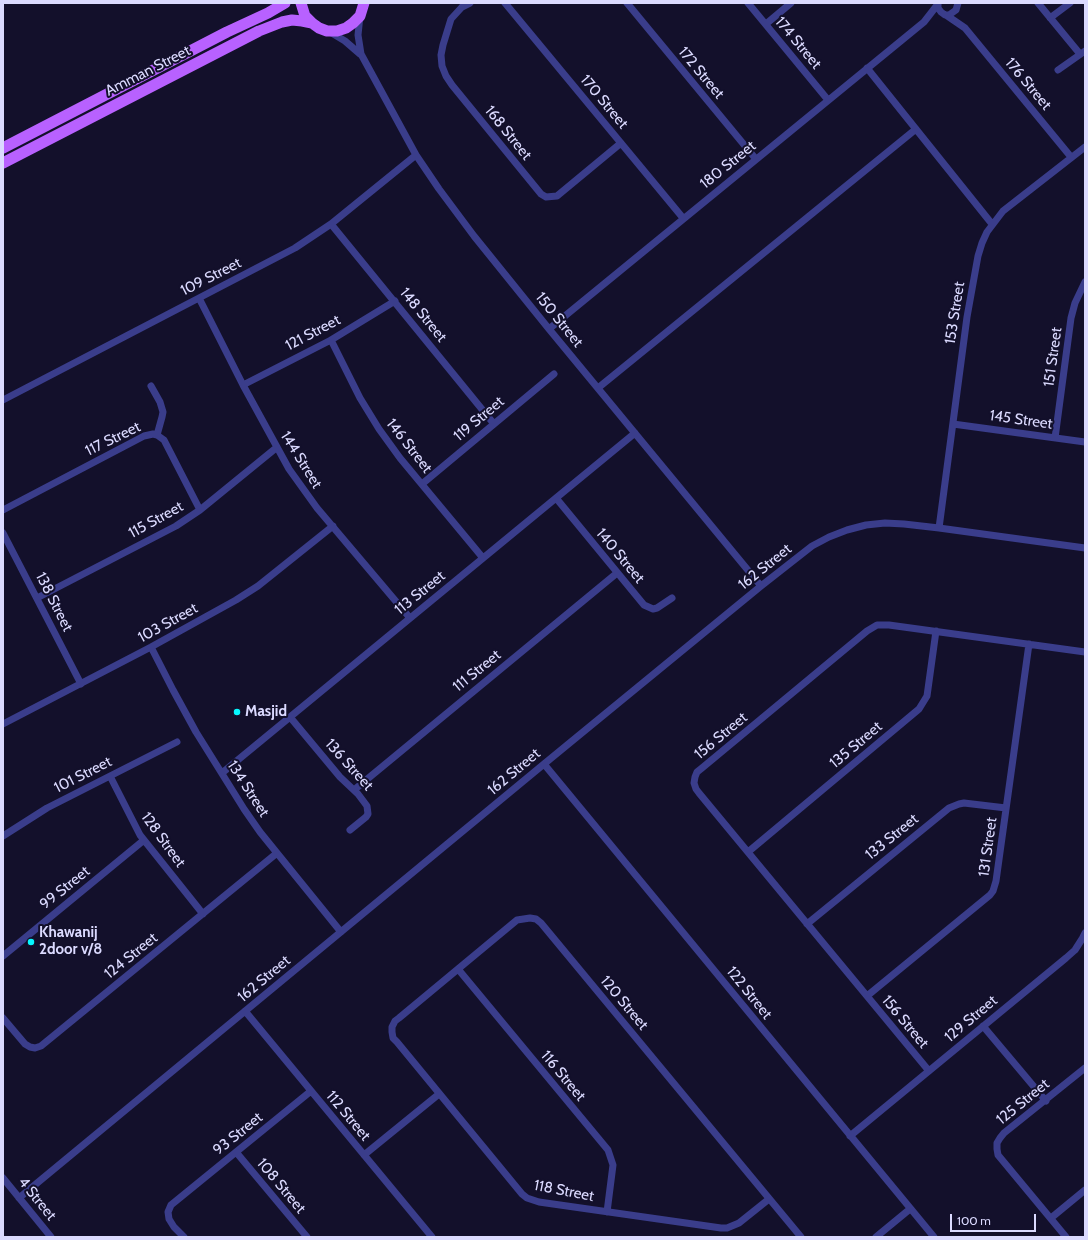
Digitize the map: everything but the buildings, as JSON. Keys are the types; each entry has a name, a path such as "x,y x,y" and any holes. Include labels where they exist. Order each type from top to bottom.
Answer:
{"main road":[{"name":"Amman Street","path":"3,148 285,3"},
{"path":"301,3 305,16 312,23"},
{"path":"327,30 337,31 354,23 360,16 364,3"},
{"name":"Amman Street","path":"3,163 259,31 282,22 292,20 312,23 319,28 327,30"}],"street":[{"name":"168 Street","path":"470,3 462,7 451,19 443,45 441,56 442,66 452,85 541,194 546,197 557,196 621,144"},
{"name":"170 Street","path":"505,3 683,218"},
{"name":"172 Street","path":"627,3 756,158"},
{"name":"174 Street","path":"748,3 828,100"},
{"path":"766,24 791,3"},
{"name":"180 Street","path":"549,329 924,22 938,3"},
{"name":"176 Street","path":"938,3 939,10 956,20 965,28 1071,157"},
{"path":"1038,3 1050,18 1083,52 1058,70"},
{"path":"1050,18 1070,3"},
{"name":"180 Street","path":"924,22 945,14 952,14 958,4"},
{"name":"176 Street","path":"958,4 965,28"},
{"name":"150 Street","path":"360,16 358,35 361,54 416,155 453,208 549,329 761,586"},
{"name":"150 Street","path":"327,30 345,41 361,54"},
{"path":"867,68 992,224"},
{"path":"598,388 916,128"},
{"name":"153 Street","path":"939,528 967,317 978,256 982,243 992,224 1003,211 1085,147"},
{"name":"109 Street","path":"3,400 276,258 314,236 416,155"},
{"name":"148 Street","path":"331,224 494,424"},
{"name":"151 Street","path":"1055,438 1071,318 1075,303 1085,282"},
{"name":"144 Street","path":"199,298 276,448 302,489 410,618"},
{"name":"121 Street","path":"243,385 331,340 395,302"},
{"name":"146 Street","path":"331,340 369,414 389,444 483,558"},
{"name":"119 Street","path":"422,484 554,374"},
{"path":"151,386 160,402 162,412 157,435"},
{"name":"145 Street","path":"953,424 1085,442"},
{"name":"113 Street","path":"222,773 635,433"},
{"name":"117 Street","path":"3,510 148,434 157,435 164,440 200,510"},
{"name":"115 Street","path":"37,598 176,526 200,510 276,448"},
{"name":"140 Street","path":"556,498 644,605 648,608 657,608 672,598"},
{"name":"162 Street","path":"19,1198 544,764 812,546 847,530 885,523 939,528 1085,548"},
{"name":"103 Street","path":"3,724 151,647 246,594 333,526"},
{"name":"138 Street","path":"3,533 81,684"},
{"name":"111 Street","path":"354,790 618,573"},
{"name":"156 Street","path":"929,1071 696,788 694,783 695,777 697,772 872,627 883,624 1085,652"},
{"name":"135 Street","path":"748,852 919,709 927,696 936,631"},
{"name":"131 Street","path":"867,996 993,891 996,881 1029,644"},
{"name":"134 Street","path":"151,647 172,690 196,732 244,809 277,853 341,932"},
{"name":"136 Street","path":"290,717 336,773 365,803 368,810 366,817 350,830"},
{"name":"101 Street","path":"3,836 47,808 177,742"},
{"name":"122 Street","path":"544,764 934,1237"},
{"name":"128 Street","path":"110,776 126,810 144,840 203,914"},
{"name":"133 Street","path":"807,924 949,808 964,803 1006,808"},
{"name":"99 Street","path":"3,956 144,840"},
{"name":"124 Street","path":"3,1018 25,1044 35,1048 41,1046 277,853"},
{"name":"120 Street","path":"399,1018 517,920 530,918 536,919 541,923 801,1237"},
{"name":"129 Street","path":"850,1136 1075,950 1085,933"},
{"name":"116 Street","path":"458,969 608,1150 613,1165 607,1212"},
{"name":"112 Street","path":"245,1012 364,1154 430,1236"},
{"name":"118 Street","path":"399,1018 392,1026 393,1038 522,1194 527,1198 538,1202 721,1228 727,1228 739,1224 770,1199"},
{"path":"983,1026 1046,1100"},
{"name":"125 Street","path":"1066,1237 998,1155 997,1143 1000,1138 1085,1068"},
{"name":"93 Street","path":"184,1237 170,1222 168,1212 171,1205 311,1091"},
{"path":"364,1154 439,1094"},
{"name":"108 Street","path":"236,1152 307,1237"},
{"name":"4 Street","path":"3,1178 51,1237"},
{"path":"1051,1218 1085,1190"},
{"path":"876,1237 910,1209"}],"place":[{"name":"Masjid","path":"237,712"},
{"name":"Khawanij 2door v/8","path":"31,942"}]}
